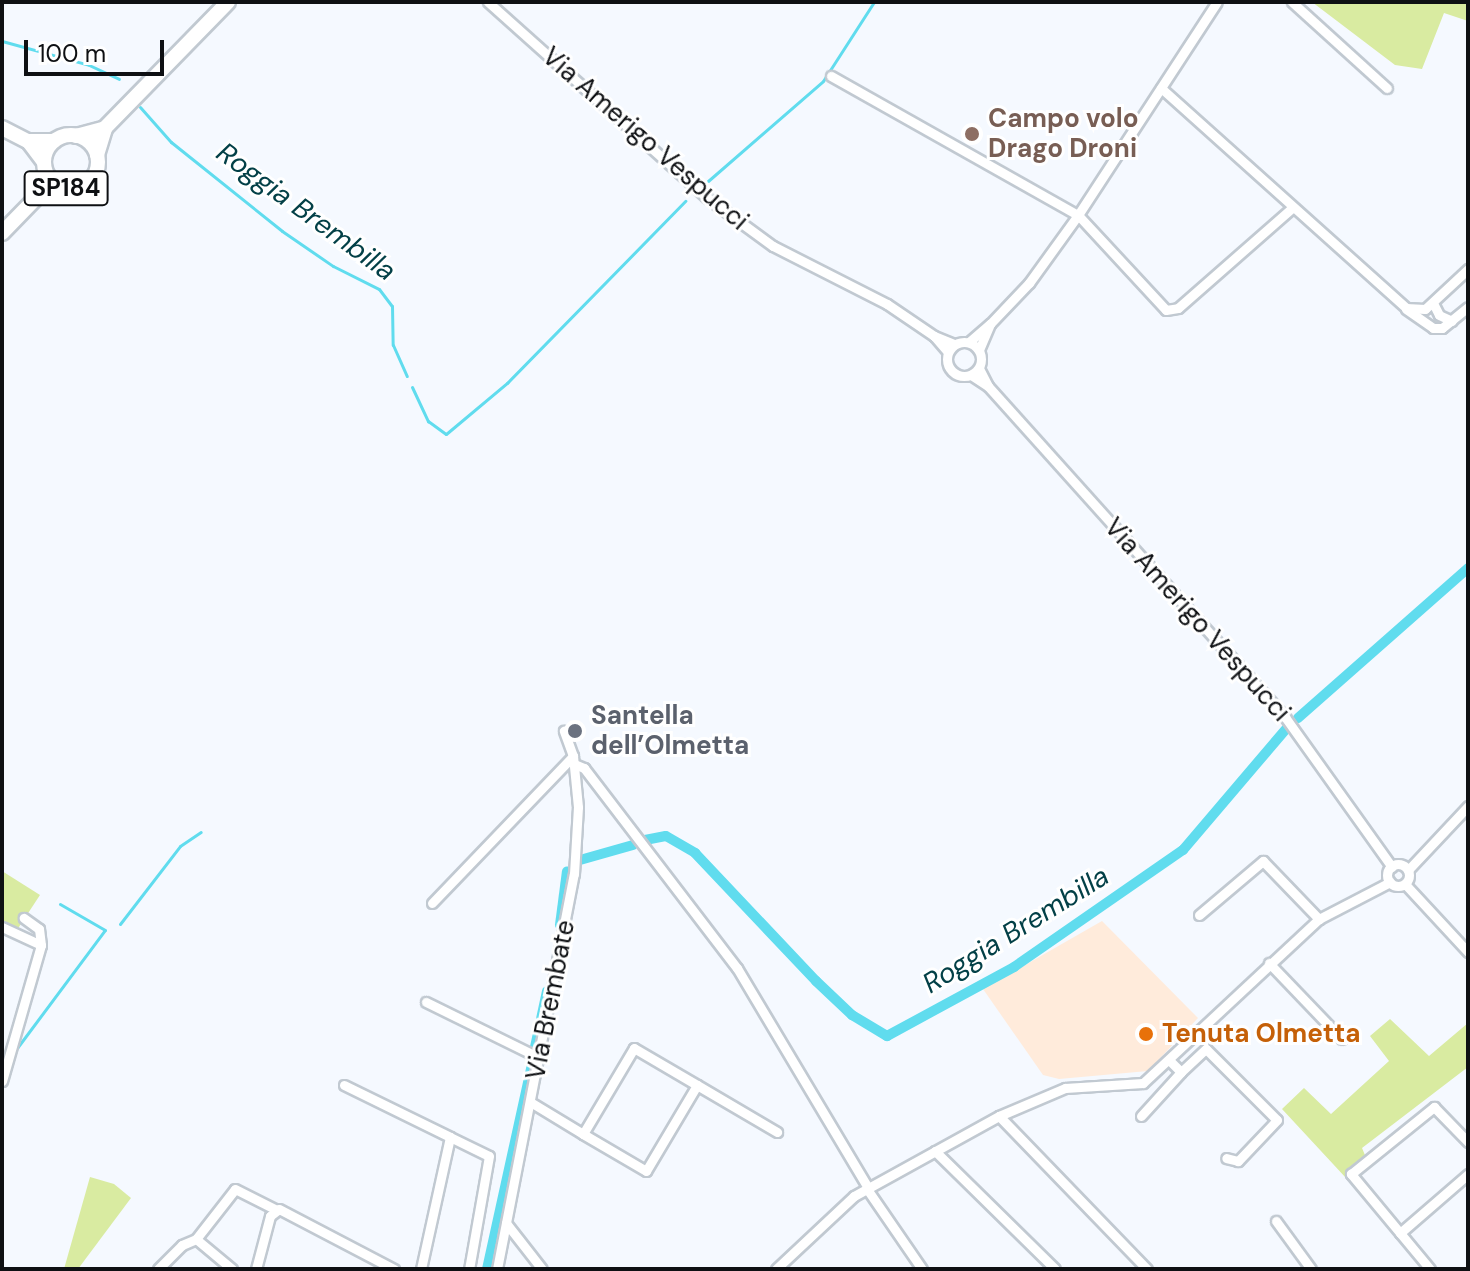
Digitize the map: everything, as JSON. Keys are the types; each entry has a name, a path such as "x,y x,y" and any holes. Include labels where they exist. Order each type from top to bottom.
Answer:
{"main road":[{"path":"173,58 214,2"},
{"name":"SP184","path":"2,233 37,197 60,187 75,189 89,183 97,170 97,155 105,128 228,2"},
{"path":"173,58 240,2"},
{"path":"2,128 28,141 54,141"},
{"name":"SP184","path":"37,197 44,165 54,141 105,128"},
{"name":"SP184","path":"76,136 97,155"},
{"path":"28,141 44,165"},
{"name":"SP184","path":"44,165 60,187"}],"street":[{"name":"Via Amerigo Vespucci","path":"488,2 706,197 773,246 887,304 951,348"},
{"path":"979,350 969,342 1029,283 1078,215 1217,2"},
{"path":"1292,2 1387,88"},
{"path":"831,76 1078,215 1159,307 1171,311 1293,207"},
{"path":"1161,88 1425,326 1442,328 1468,307"},
{"path":"1401,304 1415,310 1433,303 1468,269"},
{"path":"1433,303 1439,315 1452,321"},
{"path":"975,371 979,350 990,324"},
{"name":"Via Amerigo Vespucci","path":"951,348 969,342"},
{"name":"Via Amerigo Vespucci","path":"951,348 951,370 975,371 1285,717 1392,867"},
{"name":"Via Brembate","path":"497,1269 532,1103 579,829 574,760 564,731"},
{"path":"432,903 574,760 584,768 737,968 867,1188 922,1269"},
{"path":"1405,884 1408,870 1468,806"},
{"path":"1199,915 1263,861 1319,919"},
{"path":"1390,882 1392,867 1408,870"},
{"path":"776,1269 867,1188 999,1116 1065,1088 1143,1083 1319,919 1390,882 1405,884 1468,952"},
{"path":"2,1081 41,945 39,929 24,918"},
{"path":"2,927 41,945"},
{"path":"1269,963 1342,1039"},
{"path":"426,1002 540,1058"},
{"path":"583,1134 634,1048 777,1132"},
{"path":"1141,1116 1206,1049 1277,1120 1238,1161 1226,1158"},
{"path":"1169,1060 1181,1072"},
{"path":"344,1085 489,1156 469,1269"},
{"path":"532,1103 646,1171 697,1085"},
{"path":"1430,1269 1351,1174 1434,1107 1468,1142"},
{"path":"999,1116 1147,1269"},
{"path":"421,1269 450,1137"},
{"path":"935,1151 1055,1269"},
{"path":"1400,1233 1468,1174"},
{"path":"158,1269 182,1245 196,1239 235,1189 272,1212 394,1269"},
{"path":"256,1269 272,1212"},
{"path":"1276,1221 1311,1269"},
{"path":"506,1223 542,1269"},
{"path":"196,1239 232,1269"}],"shaded area":[{"path":"1102,921 1198,1018 1148,1071 1059,1079 1043,1075 983,989"}],"green space":[{"path":"1312,2 1468,2 1468,21 1444,13 1422,69 1395,65"},
{"path":"2,871 40,895 15,933 2,926"},
{"path":"1390,1019 1429,1056 1468,1023 1468,1067 1362,1148 1367,1160 1346,1178 1282,1109 1304,1088 1331,1114 1389,1061 1370,1036"},
{"path":"90,1177 114,1184 131,1198 78,1269 64,1269"}],"waterway":[{"name":"Roggia Brembilla","path":"708,181 823,81 874,2"},
{"name":"Roggia Brembilla","path":"2,41 89,65 119,79"},
{"name":"Roggia Brembilla","path":"140,107 171,142 282,231 333,266 379,289 392,306 393,345 407,376"},
{"name":"Roggia Brembilla","path":"412,387 428,421 446,434 507,383 685,201"},
{"name":"Roggia Brembilla","path":"1298,718 1468,568"},
{"name":"Roggia Brembilla","path":"645,840 666,836 695,853 816,981 852,1015 887,1036 1014,967 1183,850 1286,729"},
{"path":"120,924 180,846 201,832"},
{"name":"Roggia Brembilla","path":"580,860 633,845"},
{"name":"Roggia Brembilla","path":"560,925 567,871"},
{"path":"14,1052 105,930 60,904"},
{"name":"Roggia Brembilla","path":"535,1047 547,991"},
{"name":"Roggia Brembilla","path":"487,1269 532,1064"}],"place":[{"name":"Campo volo Drago Droni","path":"972,134"},
{"name":"Santella dell’Olmetta","path":"575,731"},
{"name":"Tenuta Olmetta","path":"1146,1034"}]}
